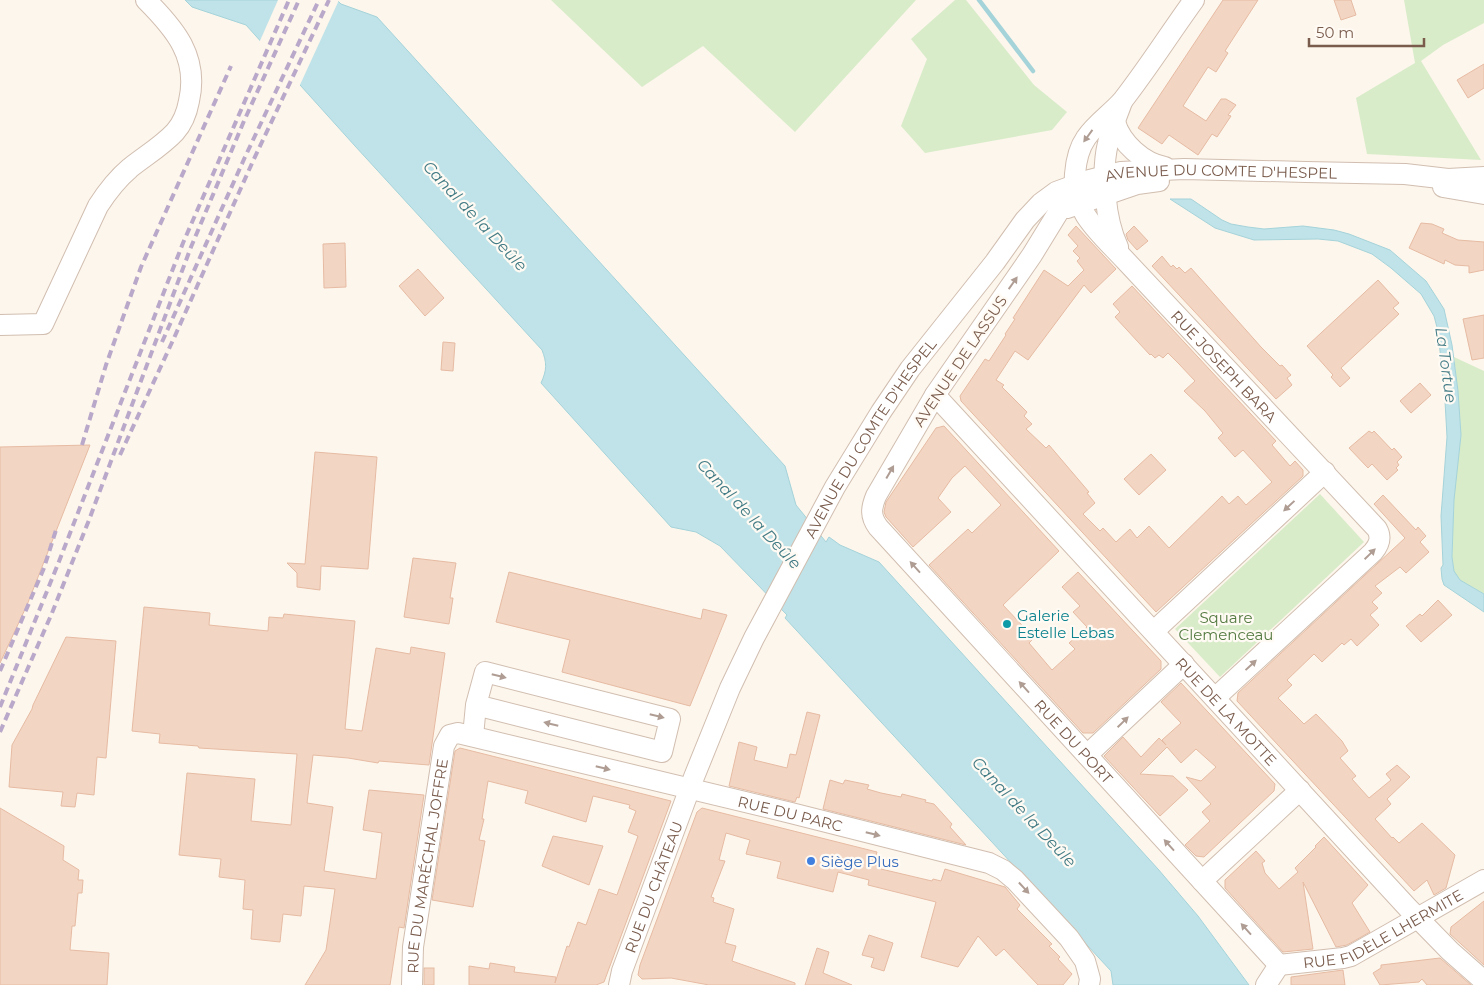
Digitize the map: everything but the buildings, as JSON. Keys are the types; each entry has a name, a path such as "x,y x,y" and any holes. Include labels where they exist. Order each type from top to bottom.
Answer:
{"street":[{"path":"0,325 43,324 104,195 129,170 163,144 177,130 187,113 192,75 188,56 180,40 146,0"},
{"path":"1076,194 1077,159 1085,139 1122,101 1194,0"},
{"path":"1106,185 1106,152 1122,101"},
{"path":"1115,122 1120,134 1139,155 1156,165 1184,169"},
{"name":"AVENUE DU COMTE D'HESPEL","path":"690,790 727,695 754,638 835,488 905,376 1033,211 1048,197 1076,194 1106,185 1131,171 1184,169 1400,174 1448,179 1484,177"},
{"name":"AVENUE DU COMTE D'HESPEL","path":"1106,185 1184,180 1435,186 1484,194"},
{"name":"RUE JOSEPH BARA","path":"1106,185 1111,227 1116,244 1125,260"},
{"name":"AVENUE DU COMTE D'HESPEL","path":"995,262 1031,227 1043,218 1059,211 1076,194"},
{"name":"RUE JOSEPH BARA","path":"1076,194 1087,218 1325,472 1379,533 1380,542 1373,552 1215,698"},
{"name":"AVENUE DE LASSUS","path":"872,516 876,496 935,395 1036,250 1059,211"},
{"name":"RUE DE LA MOTTE","path":"935,395 1418,919 1484,981"},
{"path":"1154,631 1325,472"},
{"name":"RUE DU PORT","path":"872,516 878,527 1279,965"},
{"path":"1087,755 1184,664"},
{"path":"473,736 476,705 485,672 670,719 662,752 476,705"},
{"name":"RUE DU PARC","path":"444,746 452,734 461,733 980,860 997,866 1021,885 1069,938 1085,961 1090,982"},
{"name":"RUE DU MARÉCHAL JOFFRE","path":"412,985 413,947 444,746"},
{"name":"RUE DU CHÂTEAU","path":"618,985 690,790"},
{"path":"1202,881 1300,790"},
{"name":"RUE FIDÈLE LHERMITE","path":"1279,965 1351,956 1484,880"},
{"path":"1266,985 1279,965"}],"green space":[{"path":"551,0 916,0 795,132 703,46 642,87"},
{"path":"955,0 966,0 1034,85 1067,112 1052,130 925,153 901,126 927,59 911,39"},
{"path":"1404,0 1484,0 1484,23 1443,45 1421,61 1481,160 1367,154 1356,98 1415,63"},
{"path":"1454,357 1484,371 1484,594 1460,580 1454,571 1452,557 1454,492 1461,435"},
{"name":"Square Clemenceau","path":"1320,494 1364,542 1220,677 1175,629"}],"water":[{"name":"Canal de la Deûle","path":"185,0 337,0 341,4 377,17 785,466 796,505 826,542 829,537 840,545 879,562 1158,869 1198,916 1249,985 1113,985 1111,971 785,618 787,615 720,546 696,532 671,527 541,383 546,366 542,350 246,25 192,7"},
{"path":"1170,199 1191,199 1231,224 1264,229 1303,226 1349,234 1390,250 1426,281 1444,309 1452,345 1458,391 1461,435 1454,500 1452,557 1454,571 1460,580 1484,594 1484,612 1444,585 1442,579 1441,516 1447,437 1445,401 1438,331 1434,316 1421,294 1372,254 1338,241 1318,239 1254,240 1215,228"}],"pier":[{"path":"278,0 339,0 299,87 259,43"}],"waterway":[{"name":"La Tortue","path":"979,0 1033,71"}],"railway":[{"path":"0,707 183,243 289,0"},
{"path":"0,732 52,613 89,520 191,247 244,121 299,0"},
{"path":"162,342 245,157 319,0"},
{"path":"120,455 253,161 329,0"},
{"path":"82,445 106,365 141,267 231,66"},
{"path":"0,671 44,568 56,530"}],"place":[{"name":"Galerie Estelle Lebas","path":"1007,624"},
{"name":"Siège Plus","path":"811,861"}]}
